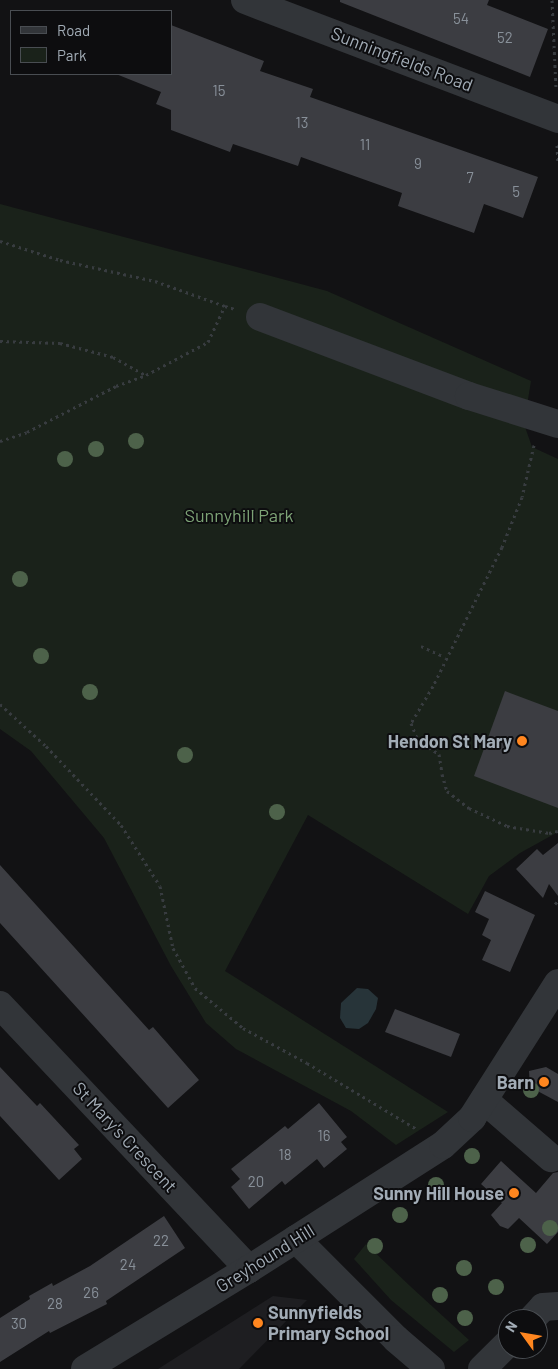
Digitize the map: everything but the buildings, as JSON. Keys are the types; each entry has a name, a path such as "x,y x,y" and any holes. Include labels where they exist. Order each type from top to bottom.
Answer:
{"street":[{"name":"Sunningfields Road","path":"245,0 557,107"},
{"path":"260,317 469,396 546,421"},
{"name":"Greyhound Hill","path":"85,1369 249,1269 443,1145 472,1118 558,983"},
{"name":"St Mary's Crescent","path":"0,1005 249,1269"},
{"path":"484,1100 551,1158"},
{"path":"296,1239 396,1339 431,1369"},
{"path":"482,1369 498,1353"}],"path":[{"path":"552,0 557,107"},
{"path":"0,241 60,260 155,281 260,317"},
{"path":"0,440 27,432 116,386 146,375 208,342 225,306"},
{"path":"0,341 60,342 113,357 146,375"},
{"path":"546,421 534,445 522,497 498,555 433,686 411,723 418,740 439,754 447,791 469,808 507,826 549,833 558,831"},
{"path":"421,646 446,657"},
{"path":"0,704 46,746 121,825 160,886 173,948 195,988 243,1028 307,1063 443,1145"}],"shaded area":[{"path":"357,988 368,989 378,998 376,1009 368,1023 359,1029 346,1028 340,1018 341,1003"},
{"name":"Sunnyfields Primary School","path":"273,1296 307,1300 239,1369 158,1369"}],"green space":[{"name":"Sunnyhill Park","path":"0,204 327,291 531,381 524,424 532,447 558,459 558,832 520,853 489,876 468,914 308,815 225,971 448,1112 396,1145 351,1111 236,1049 206,1023 171,966 104,838 31,751 0,729"},
{"path":"366,1244 469,1340 454,1352 391,1300 354,1259"}],"place":[{"name":"Hendon St Mary","path":"522,741"},
{"name":"Barn","path":"544,1082"},
{"name":"Sunny Hill House","path":"514,1193"},
{"name":"Sunnyfields Primary School","path":"258,1323"}]}
